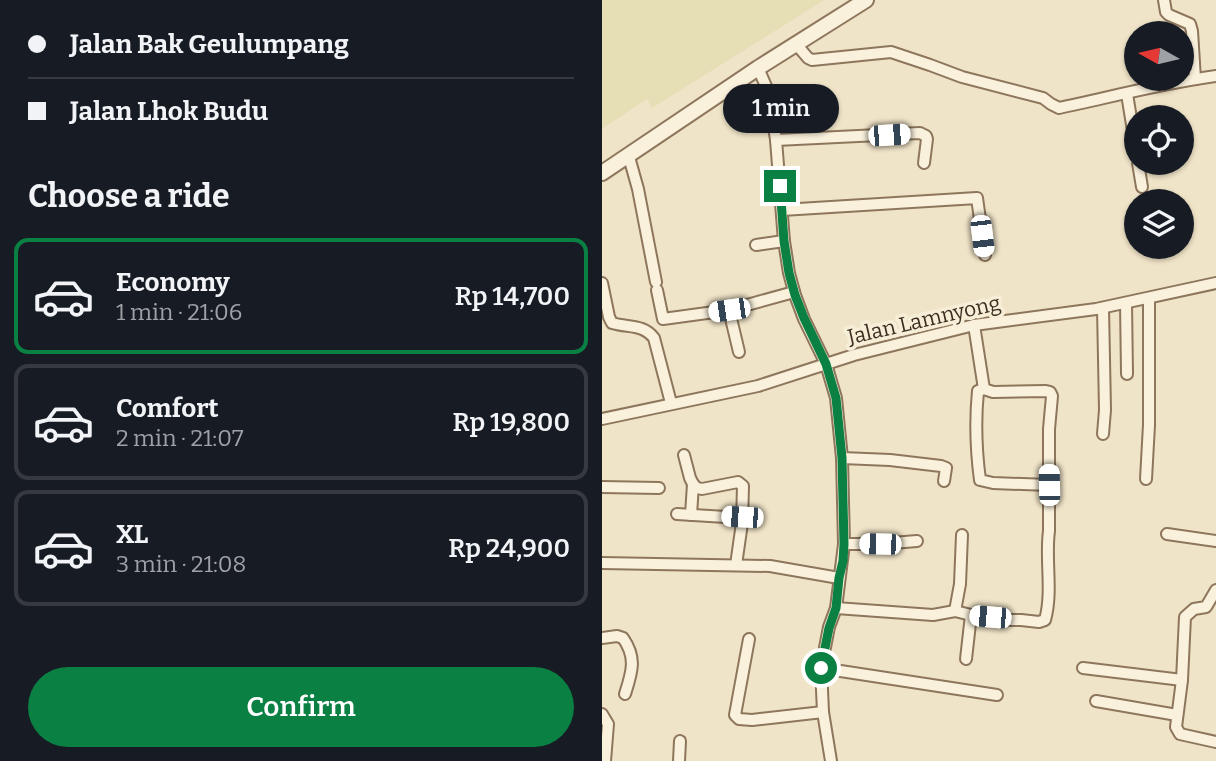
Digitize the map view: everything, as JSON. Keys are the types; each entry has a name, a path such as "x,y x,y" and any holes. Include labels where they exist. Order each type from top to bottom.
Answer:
{"street":[{"path":"602,173 758,68 866,0"},
{"path":"1164,0 1169,15 1190,24 1195,79"},
{"path":"796,44 812,60 891,52 962,77 1043,98 1059,108 1169,83 1216,76"},
{"path":"758,68 769,93 776,140 784,241 794,292 826,364 836,398 842,458 844,544 836,608 821,668 823,712 831,761"},
{"path":"1127,94 1129,105"},
{"path":"776,140 920,133 927,139 924,163"},
{"path":"629,157 638,188 663,319 729,310 794,292"},
{"path":"1140,175 1142,187"},
{"path":"782,210 977,198 985,255"},
{"path":"756,245 784,241"},
{"name":"Jalan Lamnyong","path":"602,419 751,387 928,335 974,325 1103,308 1216,283"},
{"path":"602,284 608,317 612,323 643,328 654,338 671,403"},
{"path":"1146,479 1149,425 1149,298"},
{"path":"1126,303 1127,374"},
{"path":"1103,308 1103,434"},
{"path":"729,310 740,352"},
{"path":"974,325 984,389"},
{"path":"836,608 933,615 955,611 1004,620 1045,620 1049,601 1047,546 1049,531 1051,394 1046,391 978,391 975,442 980,480 1049,485"},
{"path":"684,455 690,478 697,488 738,481 741,483 744,490 736,565"},
{"path":"842,458 941,466 946,468 944,481"},
{"path":"691,515 693,484"},
{"path":"602,487 659,488"},
{"path":"677,514 742,517"},
{"path":"1167,534 1216,541"},
{"path":"955,611 960,584 962,536"},
{"path":"844,544 917,541"},
{"path":"602,563 770,566 839,578"},
{"path":"1216,590 1206,607 1194,609 1185,617 1182,680 1177,715 1180,734 1216,742"},
{"path":"966,659 971,615"},
{"path":"602,638 623,638 631,652 632,670 625,694"},
{"path":"749,639 735,715 739,719 823,712"},
{"path":"1083,667 1182,680"},
{"path":"821,668 997,695"},
{"path":"1096,701 1177,715"},
{"path":"602,713 608,724 605,761"},
{"path":"680,741 680,761"}],"shaded area":[{"path":"602,0 824,0 652,108 647,99 602,129"}],"route":[{"path":"780,186 789,273 804,318 826,364 836,398 842,458 843,561 836,608 821,668"}]}
